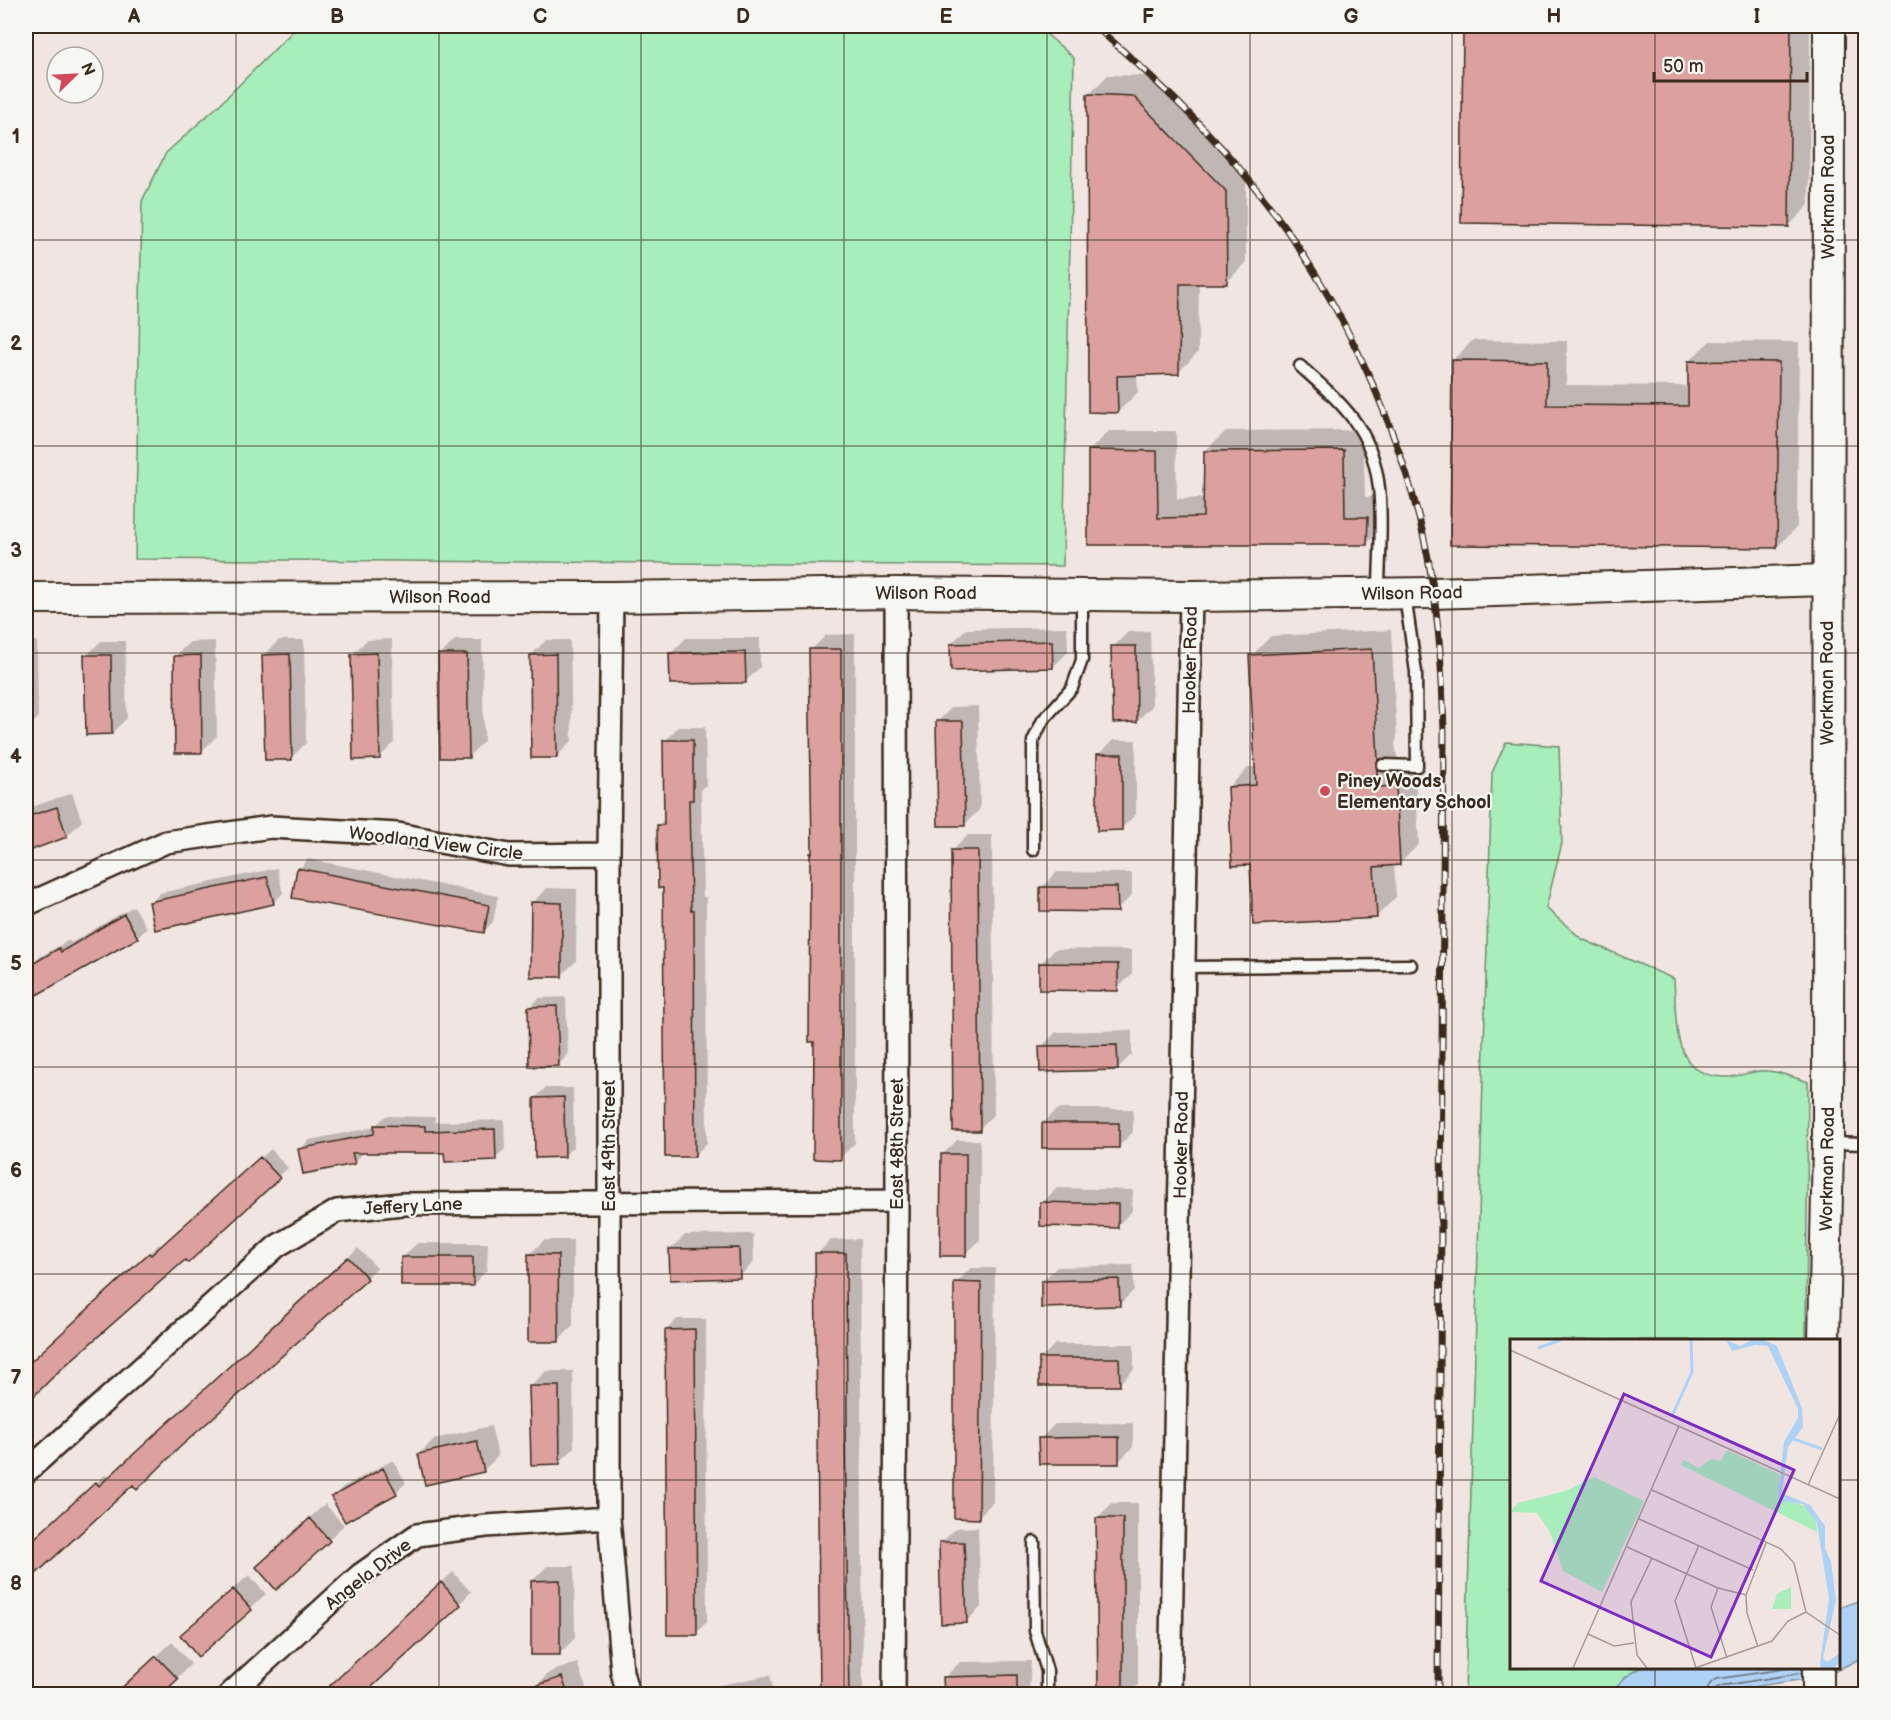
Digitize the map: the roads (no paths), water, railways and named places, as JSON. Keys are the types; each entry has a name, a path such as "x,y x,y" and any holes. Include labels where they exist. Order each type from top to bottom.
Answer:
{"street":[{"name":"Workman Road","path":"1824,1339 1828,1143 1826,580 1829,26"},
{"name":"Wilson Road","path":"26,598 612,597 896,593 1191,596 1391,593 1826,580"},
{"name":"East 48th Street","path":"894,1695 897,1201 896,593"},
{"name":"Hooker Road","path":"1170,1695 1191,596"},
{"name":"East 49th Street","path":"612,597 609,854 609,1518 622,1672 628,1695"},
{"name":"Woodland View Circle","path":"26,905 166,842 271,827 398,834 509,855 609,854"},
{"name":"Jeffery Lane","path":"26,1472 277,1246 337,1211 402,1204 897,1201"},
{"name":"Angela Drive","path":"230,1695 360,1575 417,1535 486,1526 609,1518"},
{"path":"1818,1669 1818,1695"}],"lane":[{"path":"1300,366 1347,412 1359,427 1380,486 1391,593 1416,672 1417,766 1383,765"},
{"path":"1033,850 1033,741 1043,720 1072,688 1082,660 1082,595"},
{"path":"1184,968 1411,965"},
{"path":"1828,1143 1866,1144"},
{"path":"1034,1542 1035,1631 1047,1671 1047,1695"}],"water":[{"path":"1865,1599 1865,1656 1840,1669 1840,1607"},
{"path":"1639,1669 1840,1669 1826,1676 1702,1694 1608,1694 1627,1676"}],"railway":[{"path":"1095,26 1159,84 1220,146 1286,228 1312,268 1336,310 1378,397 1396,442 1428,558 1438,633 1444,732 1438,1694"}],"place":[{"name":"Piney Woods Elementary School","path":"1325,791"}]}
